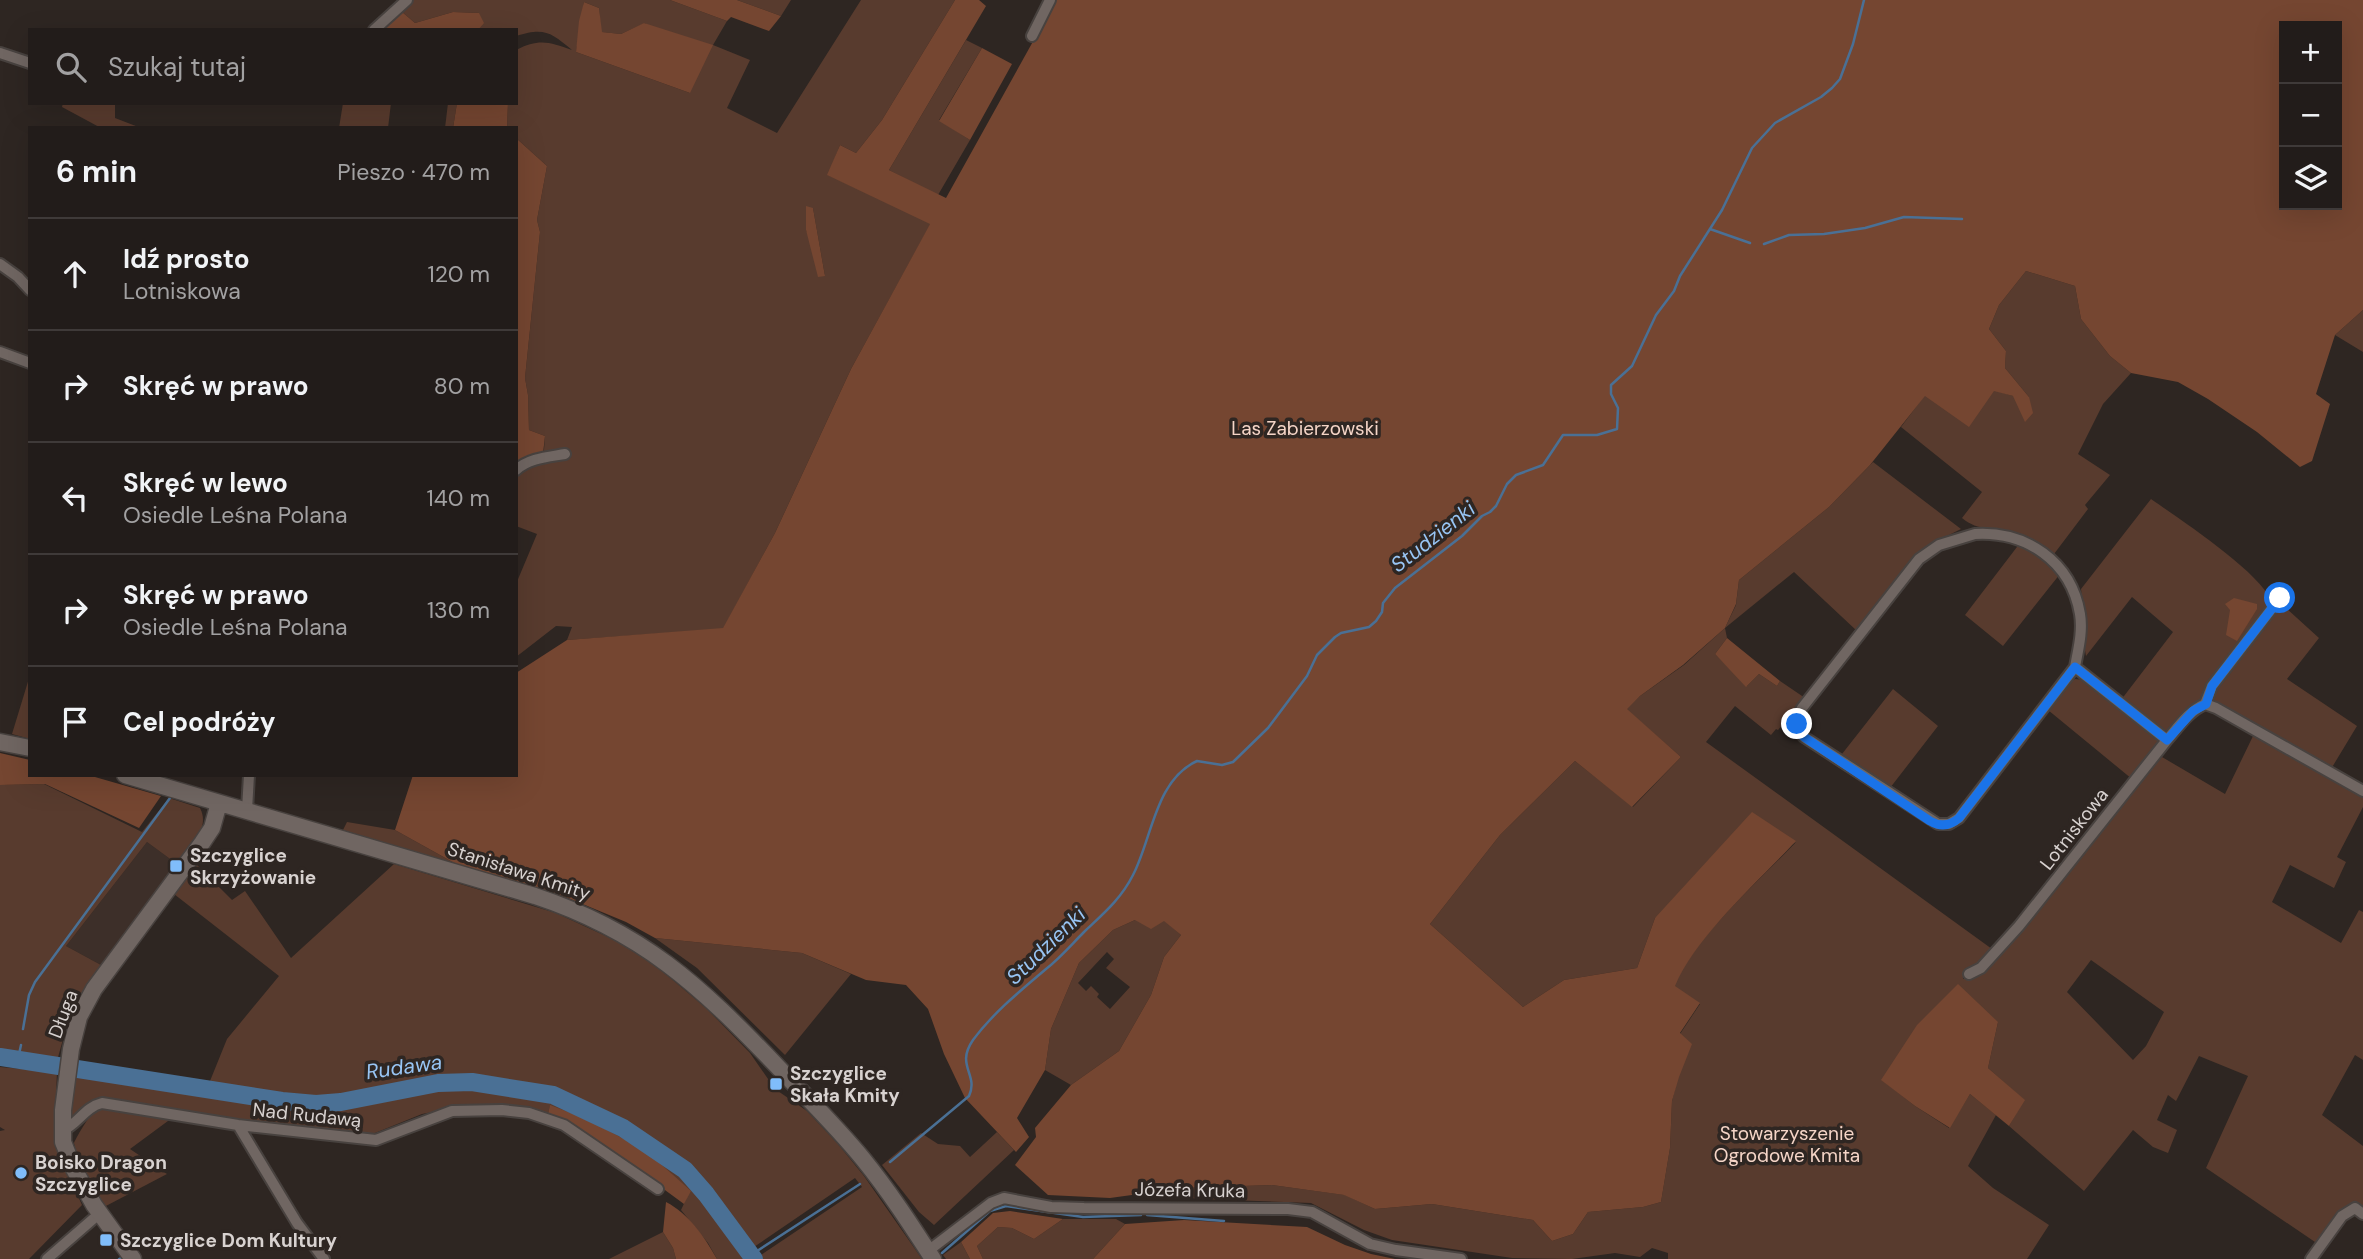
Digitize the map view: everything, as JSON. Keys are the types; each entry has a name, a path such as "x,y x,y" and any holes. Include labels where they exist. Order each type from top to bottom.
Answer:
{"main road":[{"path":"0,741 28,748"},
{"name":"Stanisława Kmity","path":"132,777 554,902 593,918 638,942 696,986 825,1116 864,1159 931,1255"},
{"name":"Długa","path":"133,1259 100,1213 74,1169 63,1142 65,1087 71,1049 79,1017 94,989 202,844 212,828 219,803"}],"street":[{"path":"376,28 407,0"},
{"path":"1031,36 1051,0"},
{"path":"0,53 28,63"},
{"path":"0,264 28,288"},
{"path":"0,352 28,362"},
{"path":"518,468 536,459 565,454"},
{"path":"1999,534 2019,539 2041,550 2063,571 2072,588 2080,614 2081,628 2075,667 1959,818 1949,824 1930,821 1804,737 1798,728 1798,715 1802,708 1911,568 1940,545 1964,536 1999,534"},
{"name":"Lotniskowa","path":"1969,974 1981,968 2019,926 2167,740 2193,711 2206,704 2212,686 2280,598"},
{"path":"2075,667 2167,740"},
{"path":"2206,704 2363,791"},
{"path":"247,810 249,777"},
{"name":"Nad Rudawą","path":"62,1131 73,1125 89,1109 102,1103 238,1125 376,1140 452,1111 502,1110 529,1113 564,1125 658,1189"},
{"path":"238,1125 297,1223 324,1259"},
{"name":"Józefa Kruka","path":"931,1255 991,1203 1004,1198 1051,1207 1288,1209 1312,1212 1370,1244 1461,1259"},
{"path":"2311,1259 2342,1216 2359,1211"},
{"path":"47,1259 100,1213"}],"shaded area":[{"path":"147,842 177,864 101,965 66,946"}],"green space":[{"path":"411,0 670,0 727,21 713,45 750,60 727,108 777,133 861,0 955,0 882,120 856,153 840,145 828,175 931,223 851,369 775,533 723,629 567,640 572,627 556,626 518,655 518,579 537,534 518,527 518,473 532,464 543,462 545,436 529,430 525,378 540,232 537,220 547,166 518,140 518,126 507,126 508,105 518,105 518,49 544,43 572,50 547,33 534,32 518,36 518,28 478,28 479,13 453,12 415,23 401,11","holes":["584,2 599,8 601,32 621,34 645,23 690,93 576,52","813,208 825,276 806,230"]},
{"path":"670,0 737,0 781,16 769,31 731,17 727,21"},
{"path":"737,0 791,0 781,16"},
{"name":"Las Zabierzowski","path":"955,0 979,0 986,6 889,170 946,198 1056,0 2363,0 2363,310 2335,335 2316,394 2330,404 2312,461 2300,467 2257,432 2178,382 2131,373 2110,356 2081,319 2075,286 2026,271 1999,305 1989,329 2006,351 2005,368 2029,397 2033,413 2025,422 2013,396 1994,391 1969,427 1925,396 1870,465 1829,507 1739,580 1736,604 1725,628 1627,709 1681,757 1632,807 1575,761 1500,835 1430,924 1523,1007 1564,980 1637,968 1655,918 1752,812 1796,841 1712,929 1697,948 1675,986 1700,1003 1680,1033 1692,1044 1672,1101 1670,1148 1661,1202 1643,1207 1588,1212 1573,1234 1552,1241 1533,1220 1432,1204 1375,1209 1344,1195 1272,1185 1183,1188 1110,1198 1048,1195 1015,1165 1036,1137 1035,1128 1071,1085 1119,1051 1151,995 1164,957 1181,935 1164,921 1151,929 1135,920 1113,930 1079,963 1051,1029 1045,1070 1017,1118 1029,1137 1016,1152 965,1098 944,1054 928,1009 906,985 866,980 802,953 655,938 626,922 556,893 458,865 395,830 412,777 518,777 518,672 567,640 723,628 775,533 851,369 930,224 827,175 840,145 856,153 882,120"},
{"path":"584,2 599,8 602,32 621,34 644,23 713,45 690,93 576,52"},
{"path":"401,11 415,23 453,12 479,13 484,23 480,28 381,28"},
{"path":"966,40 982,48 939,120 970,140 938,195 889,170"},
{"path":"982,48 1012,64 970,140 939,121"},
{"path":"115,105 115,118 136,126 97,126 62,107"},
{"path":"343,105 391,105 388,126 339,126"},
{"path":"448,105 457,105 453,126 445,126"},
{"path":"457,105 508,105 507,126 453,126"},
{"path":"518,140 547,166 537,220 540,232 525,378 529,430 545,436 543,454 518,465"},
{"path":"806,206 813,208 825,276 818,277 806,230"},
{"path":"2026,271 2075,286 2081,319 2110,356 2131,373 2103,404 2078,454 2110,475 2085,505 2088,509 2054,554 2020,534 1981,527 1962,518 1982,492 1901,427 1925,395 1994,390 2013,396 2029,397 2005,368 2006,351 1989,329 1999,305"},
{"path":"2363,310 2363,352 2335,335"},
{"path":"1873,462 1961,529 1937,541 1857,631 1794,572 1725,628 1736,605 1739,580 1829,507"},
{"path":"2151,499 2235,560 2271,600 2269,608 2204,694 2170,730 2159,729 2121,700 2173,632 2132,597 2086,656 2084,645 2081,589"},
{"path":"2020,543 2042,556 2060,574 2003,646 1965,615"},
{"path":"2234,598 2257,604 2257,609 2237,641 2226,635 2230,610 2225,604"},
{"path":"2277,606 2285,607 2319,638 2287,679 2357,726 2331,769 2212,703 2211,696"},
{"name":"Stowarzyszenie Ogrodowe Kmita","path":"1725,628 1727,638 1715,654 1747,686 1759,674 1777,686 1780,681 1805,698 1771,735 1735,706 1706,742 1992,949 1976,966 1966,970 1963,979 1974,976 2162,757 2225,794 2254,734 2363,795 2363,807 2337,857 2346,862 2334,888 2290,865 2272,902 2341,943 2359,910 2363,912 2363,1060 2355,1055 2322,1115 2363,1146 2363,1208 2355,1203 2315,1242 2206,1168 2248,1076 2199,1056 2176,1101 2168,1095 2157,1120 2177,1130 2168,1153 2153,1147 2133,1130 2084,1191 2009,1126 2024,1100 1988,1068 1998,1022 1882,1080 1949,1128 1970,1094 1996,1115 1968,1166 1993,1188 2049,1225 2027,1259 1668,1259 1668,1253 1652,1248 1640,1257 1615,1253 1572,1259 1512,1258 1392,1240 1364,1230 1311,1203 1201,1199 1140,1193 1183,1188 1272,1185 1345,1195 1375,1209 1432,1204 1533,1220 1552,1241 1573,1234 1588,1212 1643,1207 1661,1202 1670,1148 1672,1101 1678,1077 1680,1034 1700,1004 1674,986 1684,967 1712,929 1796,842 1655,918 1637,968 1564,980 1523,1007 1430,924 1500,835 1575,761 1633,807 1681,757 1626,709 1684,665","holes":["2091,960 2164,1012 2146,1046 2133,1060 2067,992"]},
{"path":"1727,638 1780,681 1777,686 1759,674 1746,687 1715,654"},
{"path":"2075,679 2085,680 2160,740 2160,744 2132,779 2048,710 2068,683"},
{"path":"28,682 28,738 12,734"},
{"path":"1893,689 1938,726 1890,788 1842,754"},
{"path":"0,753 28,760 28,777 95,777 161,796 139,828 45,784 0,785"},
{"path":"44,784 142,832 169,798 200,808 203,816 201,831 177,864 147,842 66,946 101,965 68,1021 57,1061 0,1055 0,785"},
{"path":"347,822 395,830 458,865 343,830"},
{"path":"394,864 556,913 621,943 655,965 706,1008 750,1053 775,1089 807,1111 864,1176 922,1259 717,1259 708,1243 681,1210 690,1191 550,1106 548,1114 454,1108 422,1114 375,1133 285,1129 105,1100 73,1118 68,1116 77,1062 210,1081 227,1039 279,976 174,894 197,865 232,900 245,891 291,958","holes":["855,1178 862,1187 761,1255 754,1247"]},
{"path":"1135,920 1164,920 1181,935 1164,957 1151,995 1119,1051 1071,1085 1045,1070 1051,1029 1079,963 1113,930","holes":["1107,952 1114,959 1106,968 1130,987 1110,1009 1097,997 1099,994 1091,986 1086,991 1078,983"]},
{"path":"655,938 802,953 851,974 785,1055 697,968"},
{"path":"1958,984 1998,1022 1988,1068 2025,1100 2009,1126 1970,1094 1950,1128 1881,1080 1917,1025"},
{"path":"0,1067 57,1072 54,1143 82,1205 29,1259 0,1259 0,1131 5,1130 0,1127"},
{"path":"550,1105 584,1118 645,1150 691,1191 684,1204 548,1114"},
{"path":"97,1108 172,1118 130,1149 167,1174 104,1207 77,1157 74,1143"},
{"path":"997,1132 1014,1150 934,1225 919,1212 882,1165 921,1133 938,1144 960,1146 970,1157"},
{"path":"666,1202 695,1226 717,1259 676,1259 663,1232"},
{"path":"1010,1211 1063,1219 1034,1239 1012,1228 998,1227 977,1246 983,1259 970,1259 961,1242 993,1213"},
{"path":"1063,1219 1116,1219 1125,1224 1093,1259 983,1259 977,1246 998,1227 1012,1228 1034,1239"},
{"path":"1184,1220 1307,1227 1345,1245 1395,1259 1093,1259 1125,1224"},
{"path":"663,1232 676,1259 609,1259"},
{"path":"961,1242 970,1259 946,1259 943,1255"}],"waterway":[{"name":"Studzienki","path":"890,1162 969,1096 971,1082 966,1057 968,1049 981,1030 1007,1003 1061,956 1123,892 1139,861 1163,796 1183,770 1197,761 1222,765 1233,762 1268,728 1307,676 1317,655 1335,637 1341,633 1369,627 1376,621 1382,612 1383,603 1395,588 1490,512 1507,484 1516,475 1543,465 1563,435 1597,435 1617,429 1618,408 1611,394 1611,385 1632,366 1656,315 1674,291 1680,276 1722,210 1752,148 1775,123 1821,97 1840,79 1853,44 1864,0"},
{"path":"1764,244 1789,235 1824,234 1865,228 1904,217 1962,219"},
{"path":"1710,229 1750,243"},
{"path":"23,1029 29,995 35,982 170,798"},
{"path":"18,1059 21,1045"},
{"name":"Rudawa","path":"0,1057 316,1104 341,1102 438,1083 472,1082 553,1095 623,1128 685,1170 754,1259"},
{"name":"Studzienki","path":"751,1255 860,1184"},
{"path":"942,1253 990,1211 1006,1206 1083,1217 1141,1215"},
{"path":"1147,1215 1224,1221"}],"place":[{"name":"Szczyglice Skrzyżowanie","path":"176,866"},
{"name":"Szczyglice Skała Kmity","path":"776,1084"},
{"name":"Boisko Dragon Szczyglice","path":"21,1173"},
{"name":"Szczyglice Dom Kultury","path":"106,1240"}],"route":[{"path":"1797,724 1804,737 1930,821 1949,824 1959,818 2075,667 2167,740 2193,711 2206,704 2212,686 2280,598"}]}
